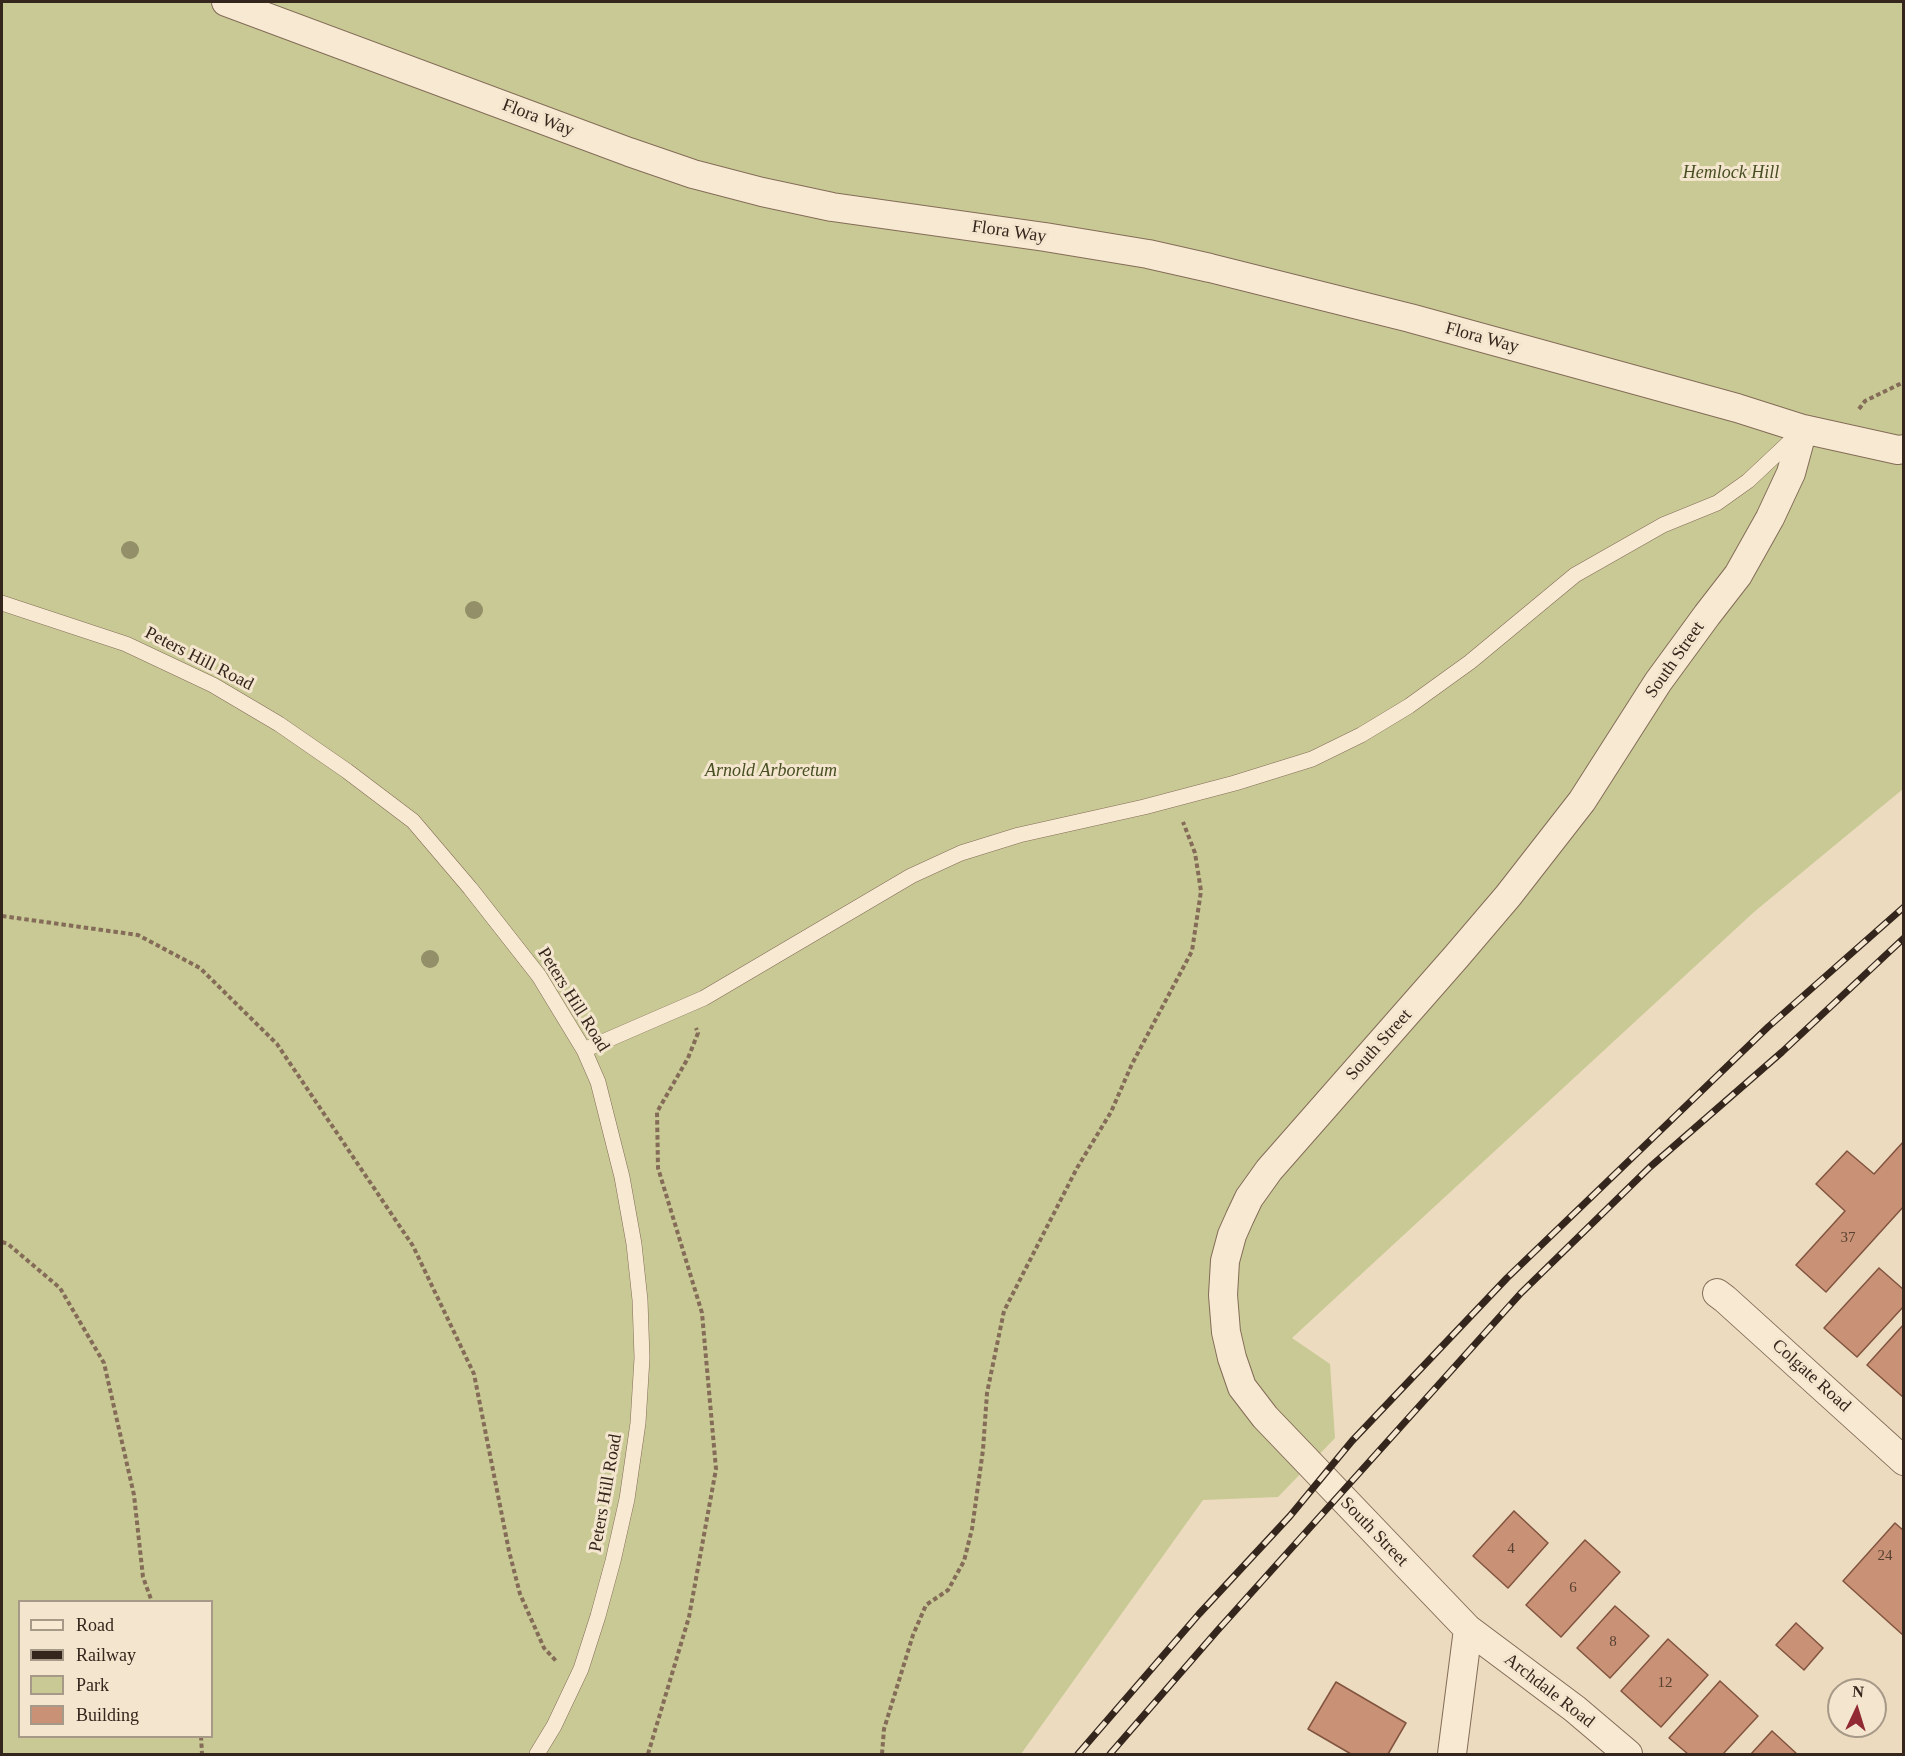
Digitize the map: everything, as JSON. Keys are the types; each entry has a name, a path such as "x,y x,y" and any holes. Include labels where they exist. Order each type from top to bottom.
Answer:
{"street":[{"name":"Flora Way","path":"226,2 628,152 705,177 832,207 1057,239 1148,254 1210,268 1410,318 1737,408 1803,429"},
{"path":"1803,429 1899,450 1904,449"},
{"name":"South Street","path":"1468,1629 1265,1417 1242,1387 1226,1332 1224,1304 1225,1262 1232,1235 1249,1198 1269,1170 1501,905 1582,801 1658,682 1738,575 1770,518 1791,473 1803,429"},
{"name":"Colgate Road","path":"1717,1293 1904,1461"},
{"path":"1452,1755 1468,1629"},
{"name":"Archdale Road","path":"1468,1629 1575,1709 1628,1755"}],"lane":[{"path":"584,1050 691,1005 910,876 961,853 1019,835 1235,783 1312,759 1360,735 1409,706 1470,662 1575,575 1663,525 1717,503 1748,481 1803,429"},
{"name":"Peters Hill Road","path":"2,603 126,644 213,685 289,731 347,771 403,814 412,821 470,888 539,976 584,1050 598,1082 622,1177 634,1244 640,1300 642,1358 638,1423 627,1499 614,1561 598,1616 581,1669 554,1726 537,1755"}],"path":[{"path":"1840,437 1865,401 1904,382"},
{"path":"882,1755 884,1729 913,1635 926,1605 948,1590 964,1560 972,1529 982,1461 987,1393 1004,1311 1077,1168 1111,1112 1132,1064 1192,951 1201,891 1195,852 1180,814 1177,798"},
{"path":"2,916 138,935 200,968 277,1044 412,1246 474,1374 509,1551 520,1594 544,1648 575,1682"},
{"path":"648,1755 689,1617 716,1469 702,1312 658,1168 657,1112 698,1033 691,1005"},
{"path":"2,1242 8,1244 60,1288 104,1363 134,1495 143,1577 152,1600"},
{"path":"201,1738 202,1755"}],"green space":[{"name":"Arnold Arboretum","path":"2,2 1903,2 1903,789 1754,912 1292,1338 1330,1364 1335,1438 1278,1497 1203,1500 1021,1754 2,1754"}],"building":[{"path":"1904,1141 1904,1206 1826,1292 1796,1265 1845,1211 1816,1184 1847,1151 1874,1174"},
{"path":"1879,1268 1904,1290 1904,1306 1857,1357 1824,1328"},
{"path":"1904,1324 1904,1398 1867,1365"},
{"path":"1514,1511 1548,1543 1508,1588 1473,1556"},
{"path":"1895,1523 1904,1531 1904,1636 1843,1581"},
{"path":"1585,1540 1620,1572 1561,1637 1526,1605"},
{"path":"1615,1606 1649,1636 1610,1678 1577,1648"},
{"path":"1796,1623 1823,1648 1804,1670 1776,1645"},
{"path":"1668,1639 1708,1675 1661,1727 1621,1691"},
{"path":"1720,1681 1758,1716 1723,1754 1688,1754 1669,1738"},
{"path":"1336,1682 1406,1723 1388,1754 1351,1754 1308,1729"},
{"path":"1772,1731 1797,1754 1751,1754"}],"railway":[{"path":"1078,1754 1199,1614 1290,1516 1352,1441 1507,1278 1768,1027 1904,907"},
{"path":"1110,1754 1217,1631 1521,1293 1650,1167 1782,1052 1904,938"}],"park label":[{"name":"Hemlock Hill","path":"1731,173"}]}
